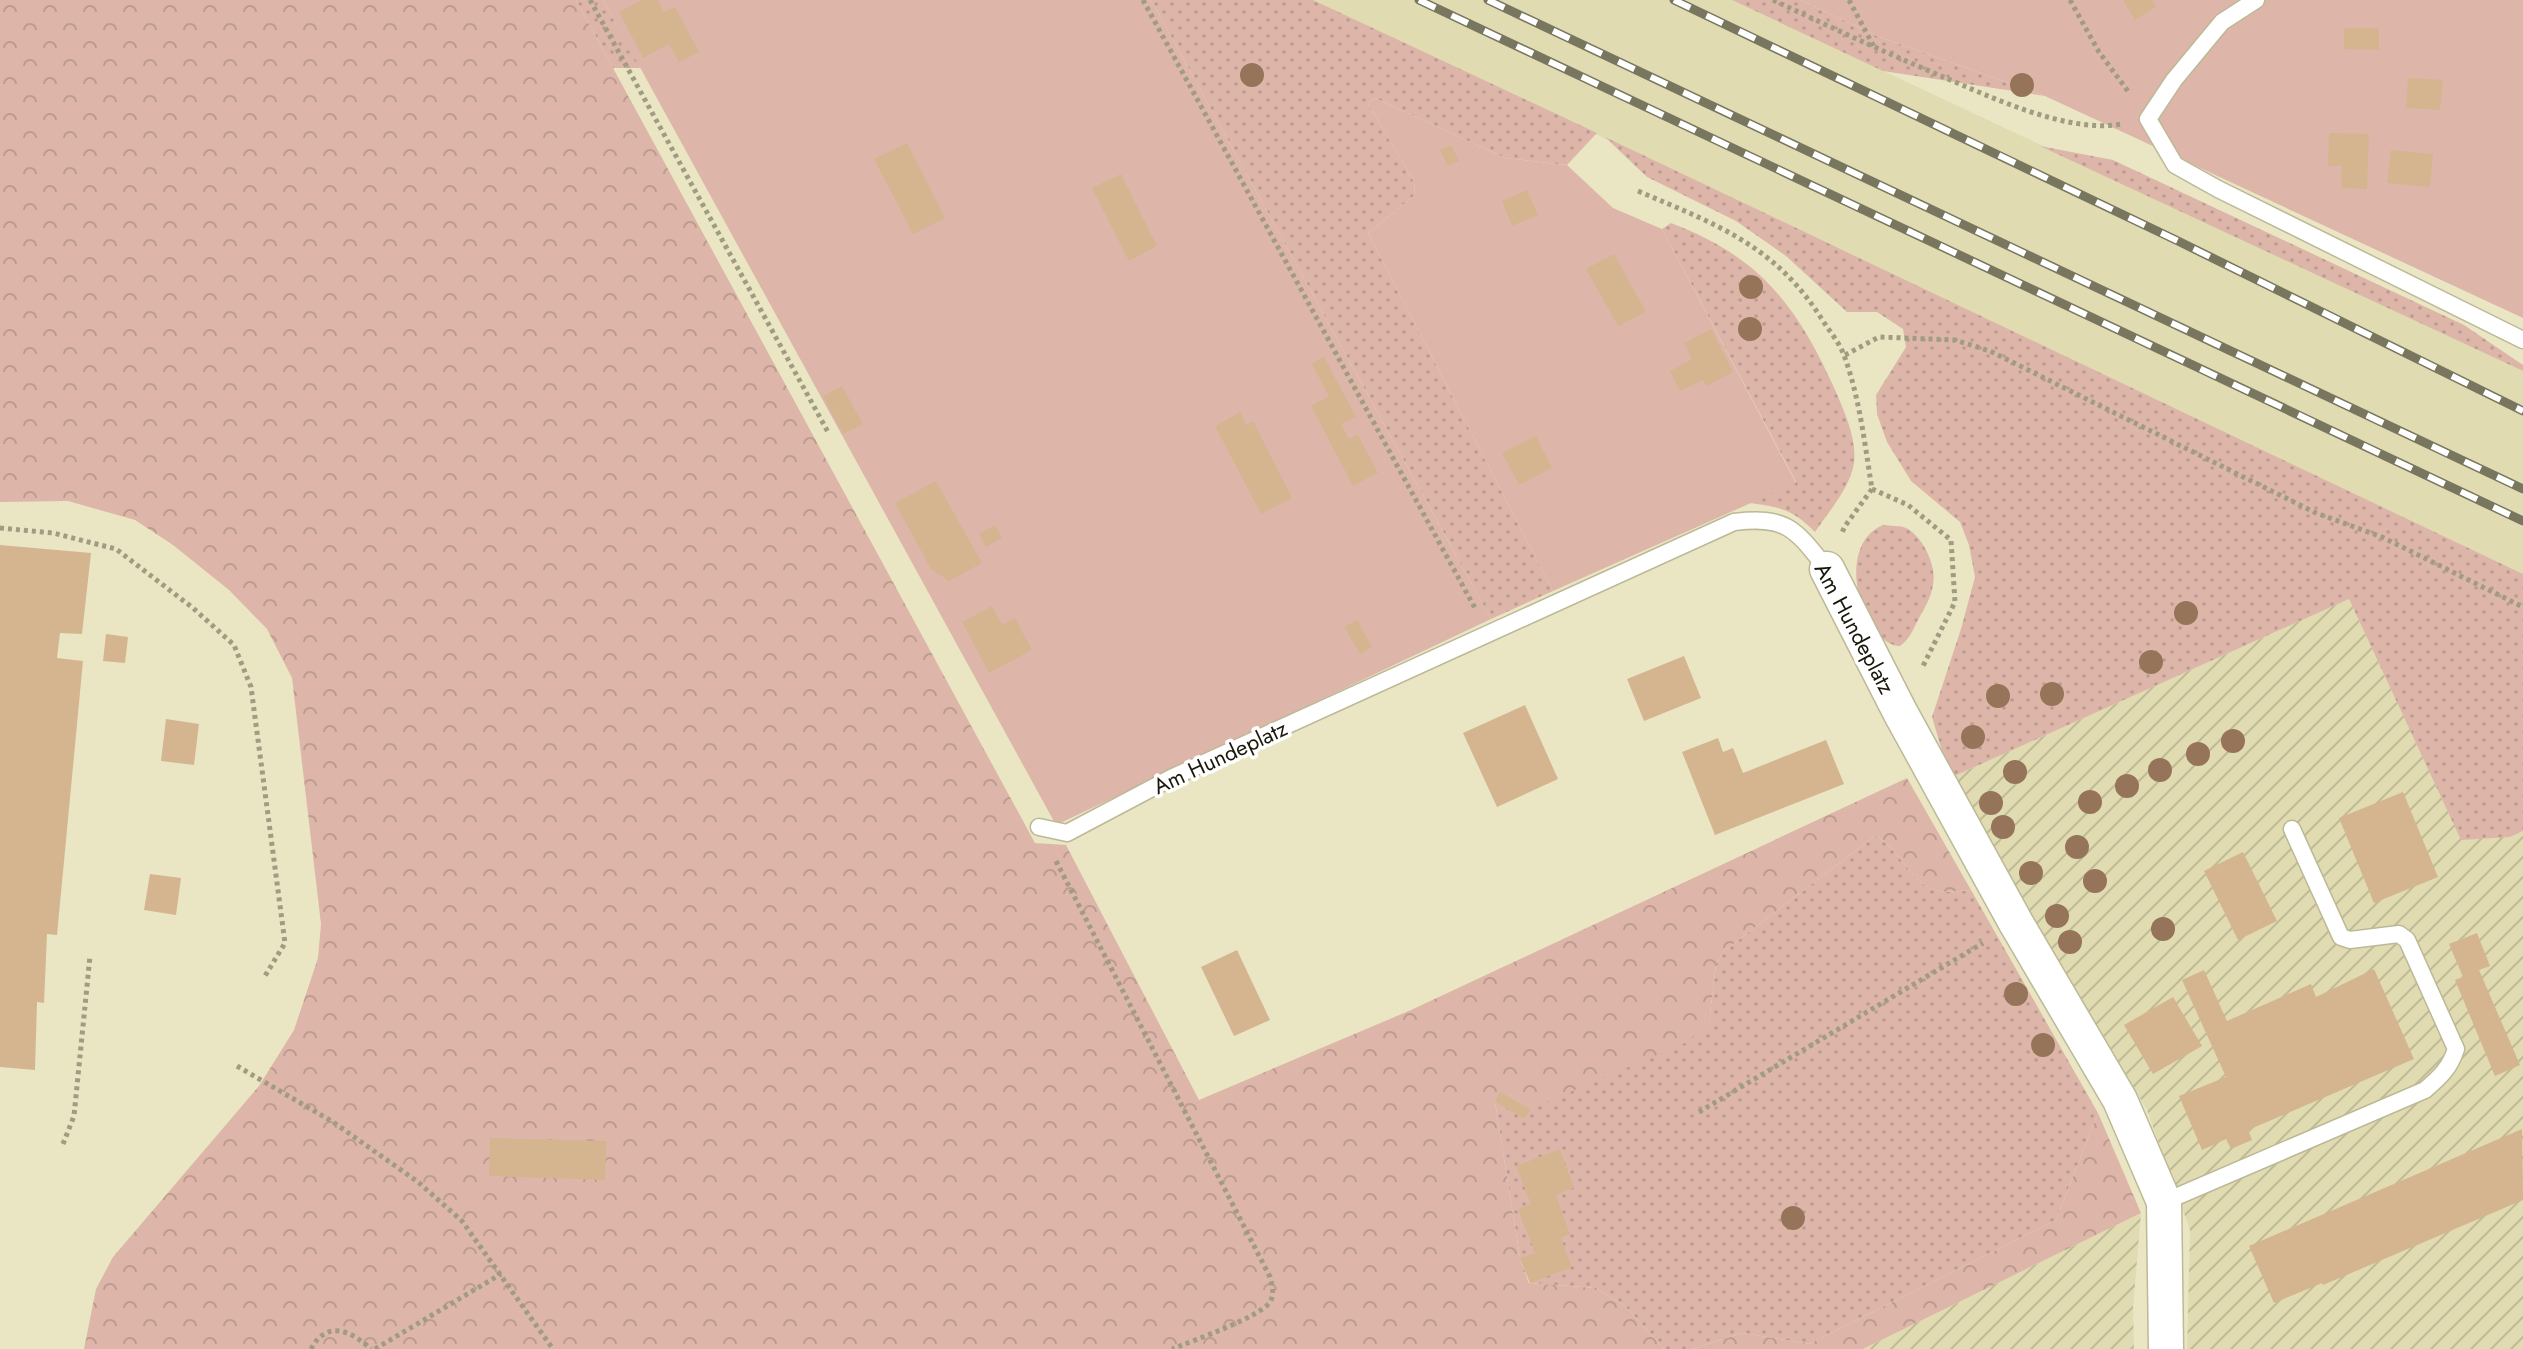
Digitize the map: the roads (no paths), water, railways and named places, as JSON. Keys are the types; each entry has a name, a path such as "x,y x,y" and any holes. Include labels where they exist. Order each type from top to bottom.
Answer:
{"street":[{"name":"Am Hundeplatz","path":"1827,569 1900,712 2016,923 2120,1100 2164,1202 2166,1349"}],"lane":[{"path":"2256,0 2222,22 2174,80 2148,119 2175,165 2523,340"},
{"name":"Am Hundeplatz","path":"1039,827 1067,833 1171,778 1734,522 1761,519 1789,527 1827,569"},
{"path":"2164,1202 2425,1090 2452,1062 2456,1049 2407,940 2399,934 2350,940 2341,937 2292,829"}],"railway":[{"path":"1419,0 2523,521"},
{"path":"1488,0 2523,489"},
{"path":"1674,0 2178,241 2523,411"}]}
